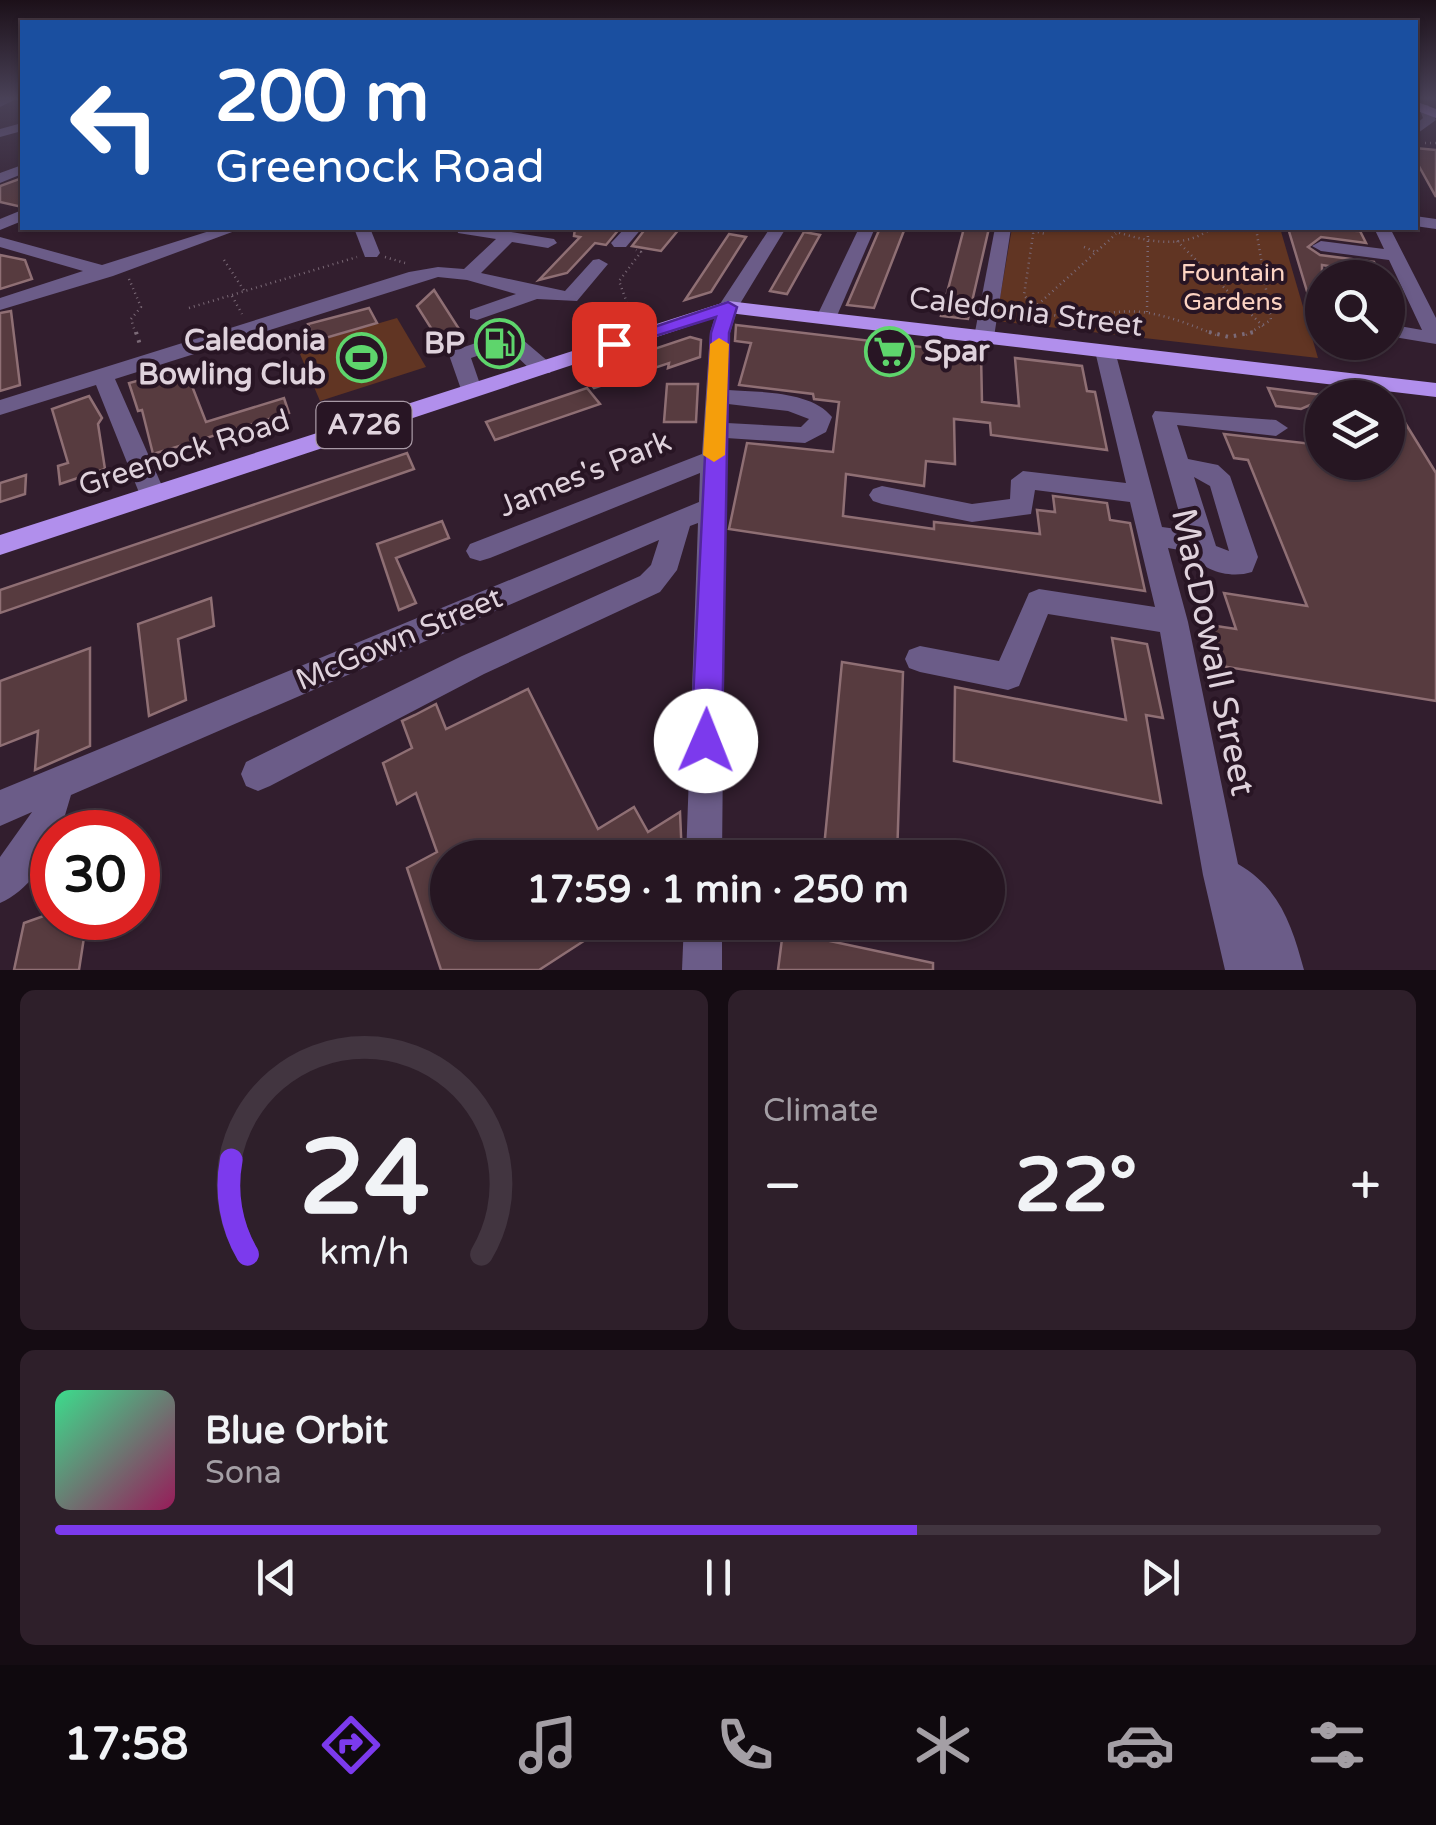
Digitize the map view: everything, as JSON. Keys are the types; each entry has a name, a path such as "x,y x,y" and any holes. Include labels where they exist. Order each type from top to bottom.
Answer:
{"main road":[{"name":"Caledonia Street","path":"728,307 1436,390"},
{"name":"Greenock Road","path":"0,544 728,307"}],"street":[{"path":"153,246 198,230"},
{"path":"0,304 229,230"},
{"path":"470,230 548,244"},
{"path":"620,243 632,230"},
{"path":"704,840 711,507 720,333 728,307 777,230"},
{"path":"826,318 866,230"},
{"path":"984,337 1003,230"},
{"path":"1383,230 1436,338"},
{"path":"366,241 382,231"},
{"path":"468,275 508,237"},
{"path":"0,242 116,269"},
{"path":"1321,246 1396,256"},
{"path":"0,408 414,276 438,272 468,275 535,293 570,297 599,264"},
{"path":"477,314 535,293"},
{"path":"1405,293 1414,294"},
{"path":"1405,333 1436,338"},
{"path":"471,390 459,355 509,338 542,368"},
{"name":"MacDowall Street","path":"1105,351 1173,622 1222,876 1246,970"},
{"path":"103,375 152,494"},
{"path":"716,430 806,435 818,428 821,418 816,411 718,396"},
{"path":"1178,466 1209,471 1222,482 1244,557 1242,564 1214,560 1201,543 1163,416 1276,428"},
{"path":"1123,423 1166,428"},
{"name":"James's Park","path":"480,551 714,458"},
{"path":"882,496 972,512 1022,507 1024,480 1141,494"},
{"name":"McGown Street","path":"0,808 711,507"},
{"path":"258,774 473,665 650,584 663,570 679,521"},
{"path":"1150,535 1201,543"},
{"path":"920,659 1008,676 1039,601 1173,622"},
{"path":"0,884 31,851 72,778"},
{"path":"1222,876 1248,889 1272,921 1284,970"},
{"path":"702,970 703,940"}],"path":[{"path":"1046,234 1034,230 1024,295 1044,314 1068,319 1115,310 1147,312 1225,338 1265,328 1271,320 1256,230"},
{"path":"1110,230 1148,240 1177,241 1199,237 1209,230"},
{"path":"1147,312 1148,230"},
{"path":"1034,308 1117,232"},
{"path":"189,308 245,292 366,241 438,272"},
{"path":"1177,241 1265,328"},
{"path":"620,243 641,252 619,280 639,336"},
{"path":"1084,247 1096,252"},
{"path":"224,260 245,292"},
{"path":"116,269 141,306 131,319 145,362"},
{"path":"570,297 614,344"}],"green space":[{"name":"Fountain Gardens","path":"1012,230 1281,230 1305,314 1305,357 996,321"},
{"name":"Caledonia Bowling Club","path":"397,318 426,367 320,401 297,347"}],"building":[{"path":"1418,148 1436,150 1436,197 1418,164"},
{"path":"20,179 20,207 0,202 0,186"},
{"path":"575,230 618,230 606,245 595,243 567,273 539,280 580,237 574,236"},
{"path":"644,230 678,230 661,251 632,246"},
{"path":"879,230 904,230 874,308 847,305"},
{"path":"963,230 989,230 968,319 941,316"},
{"path":"1289,230 1360,231 1366,243 1321,237 1308,247 1320,255 1359,260 1305,260 1305,285"},
{"path":"804,232 820,235 787,294 770,291"},
{"path":"729,234 746,237 711,292 685,300"},
{"path":"0,255 25,260 32,279 0,289"},
{"path":"434,290 459,329 436,336 417,306"},
{"path":"369,308 377,323 315,341 308,324"},
{"path":"11,311 20,385 0,391 0,313"},
{"path":"736,325 981,354 982,402 1019,406 1015,358 1082,366 1087,391 1095,392 1107,450 991,435 990,423 954,419 955,464 926,461 924,486 846,474 843,516 934,529 934,522 1040,534 1037,510 1055,512 1053,496 1107,503 1110,520 1130,523 1145,591 729,529 747,443 833,452 839,402 814,399 813,394 739,385 751,343 735,341"},
{"path":"690,337 701,340 700,357 668,368 669,363 594,388 582,373"},
{"path":"185,368 206,422 284,398 289,413 153,454 142,410 138,411 129,383"},
{"path":"667,384 698,384 696,422 664,422"},
{"path":"587,388 600,404 495,440 486,422"},
{"path":"1268,388 1305,393 1305,407 1276,406"},
{"path":"89,396 102,418 98,424 105,469 60,484 58,466 68,463 52,409"},
{"path":"1405,423 1436,473 1436,701 1215,665 1203,624 1236,629 1224,593 1307,606 1248,460 1234,458 1224,434 1305,443 1305,480 1405,480"},
{"path":"407,453 414,469 0,613 0,590"},
{"path":"26,475 25,494 0,502 0,483"},
{"path":"442,521 449,538 396,558 416,603 399,610 377,544"},
{"path":"211,598 214,626 178,639 186,700 149,716 138,624"},
{"path":"1112,638 1147,644 1163,718 1146,715 1161,803 954,761 955,687 1126,720"},
{"path":"90,648 90,746 35,770 38,731 0,746 0,681"},
{"path":"842,662 903,672 898,840 825,840"},
{"path":"528,689 598,829 634,807 648,832 680,812 681,840 433,840 416,793 397,804 383,763 412,748 402,721 436,704 446,729"},
{"path":"430,856 430,937 407,868"},
{"path":"30,921 30,940 84,940 79,970 14,970 24,923"},
{"path":"431,940 585,940 539,970 441,970"},
{"path":"782,940 825,940 933,963 933,970 778,970"}],"slow traffic":[{"path":"714,455 719,344"}],"place":[{"name":"BP","path":"500,343"},
{"name":"Spar","path":"889,351"},
{"name":"Caledonia Bowling Club","path":"361,357"}],"route":[{"path":"614,344 728,307 720,333 711,507 706,741"}]}
